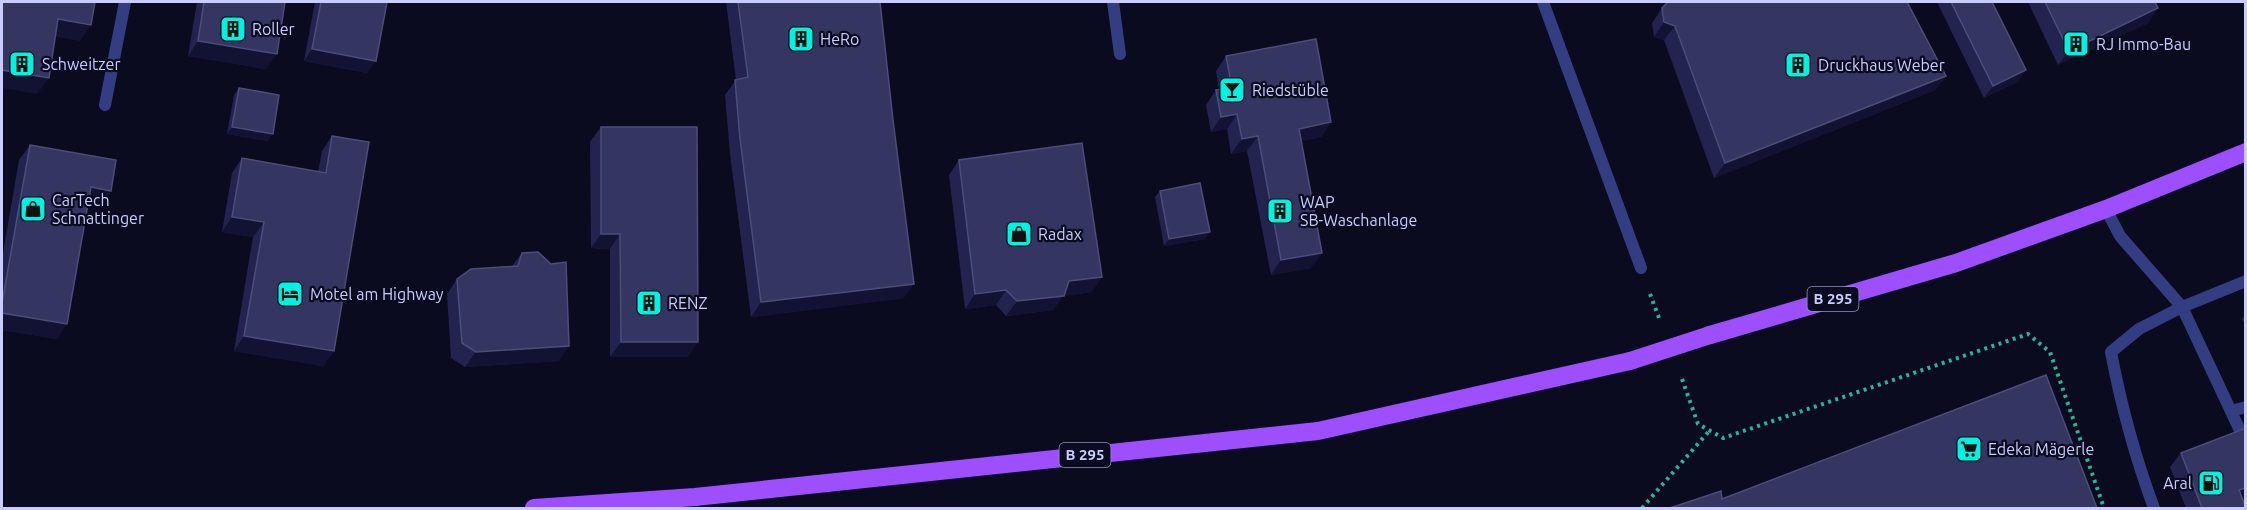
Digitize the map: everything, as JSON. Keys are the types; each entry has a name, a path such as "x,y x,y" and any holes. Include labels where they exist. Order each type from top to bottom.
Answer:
{"main road":[{"name":"B 295","path":"534,508 695,497 1318,431 1630,361 1710,335 1956,263 2106,209 2246,152"}],"street":[{"path":"105,105 125,2"},
{"path":"1113,2 1120,54"},
{"path":"1543,2 1641,268"},
{"path":"2106,209 2120,236 2182,307 2244,439"},
{"path":"2154,508 2121,405 2110,352 2139,328 2182,307 2246,281"},
{"path":"2231,411 2246,406"}],"path":[{"path":"1641,268 1661,324"},
{"path":"1678,368 1698,424 1723,438 2028,334 2050,352 2104,508"},
{"path":"1642,508 1710,430"}],"building":[{"name":"Schweitzer","path":"2,2 95,2 91,25 58,19 49,78 2,70"},
{"name":"Roller","path":"204,2 285,2 277,54 198,41"},
{"path":"321,2 387,2 376,61 312,49"},
{"path":"738,2 880,2 914,284 761,302 740,139 735,80 748,77"},
{"name":"Druckhaus Weber","path":"1668,2 1907,2 1946,76 1725,163 1675,26 1664,22 1662,8"},
{"path":"1951,2 1992,2 2026,70 1993,86"},
{"name":"RJ Immo-Bau","path":"2045,2 2155,2 2158,8 2069,51"},
{"name":"WAP SB-Waschanlage","path":"1316,39 1331,122 1299,129 1322,253 1281,260 1258,136 1242,139 1237,114 1221,117 1216,90 1232,88 1226,56"},
{"path":"239,88 279,95 273,134 232,127"},
{"name":"RENZ","path":"601,127 697,127 698,342 621,342 620,234 601,234"},
{"name":"Motel am Highway","path":"332,136 369,142 334,351 244,336 264,222 232,217 242,158 326,173"},
{"name":"Radax","path":"1082,143 1102,277 1069,281 1064,296 1017,301 1006,290 975,294 959,160"},
{"path":"30,145 116,160 111,191 91,187 67,324 2,313"},
{"path":"1200,183 1210,232 1169,239 1160,191"},
{"path":"538,252 551,264 566,262 569,346 476,352 462,343 457,279 471,269 518,266 522,253"},
{"name":"Edeka Mägerle","path":"2046,375 2097,508 1670,508 1721,491 1722,499"},
{"name":"Aral","path":"2246,428 2246,488 2239,490 2246,508 2202,508 2181,453"}],"place":[{"name":"Roller","path":"233,29"},
{"name":"HeRo","path":"801,39"},
{"name":"RJ Immo-Bau","path":"2076,44"},
{"name":"Schweitzer","path":"22,64"},
{"name":"Druckhaus Weber","path":"1798,65"},
{"name":"Riedstüble","path":"1232,90"},
{"name":"CarTech Schnattinger","path":"33,209"},
{"name":"WAP SB-Waschanlage","path":"1280,211"},
{"name":"Radax","path":"1019,234"},
{"name":"Motel am Highway","path":"290,294"},
{"name":"RENZ","path":"649,303"},
{"name":"Edeka Mägerle","path":"1969,449"},
{"name":"Aral","path":"2211,483"}]}
